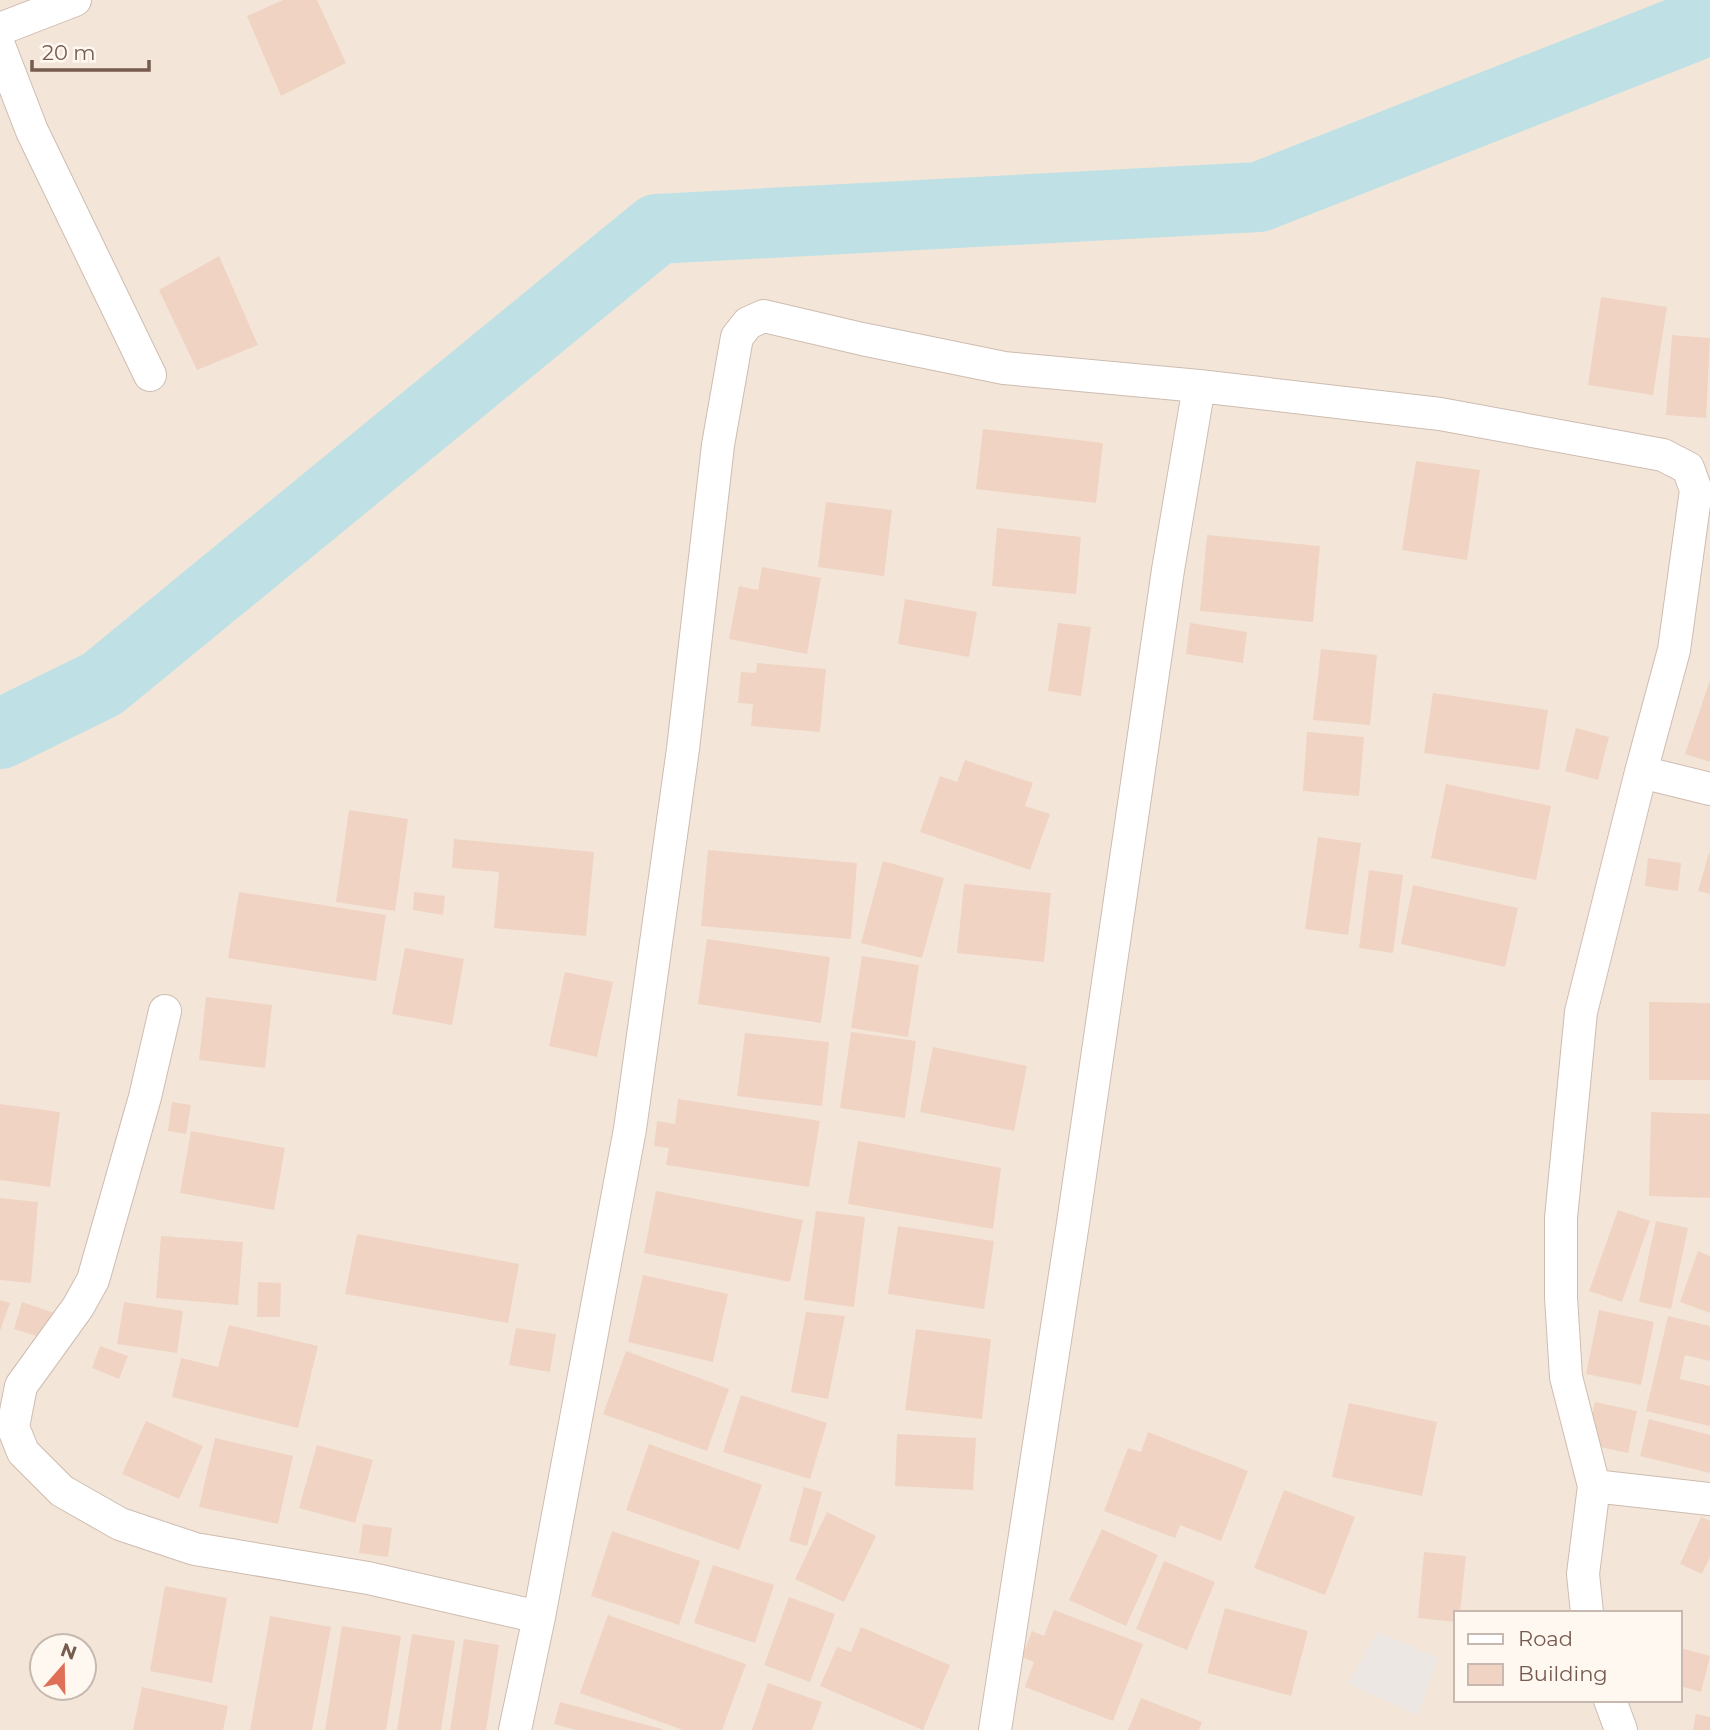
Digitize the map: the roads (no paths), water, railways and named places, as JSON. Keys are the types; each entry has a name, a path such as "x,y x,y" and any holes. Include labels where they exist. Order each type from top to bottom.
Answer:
{"street":[{"path":"0,29 75,0"},
{"path":"0,48 32,131 150,375"},
{"path":"514,1730 539,1617 631,1129 683,749 718,445 737,337 748,323 764,316 1004,368 1199,386 1440,414 1663,455 1688,468 1696,489 1674,649 1581,1012 1561,1218 1561,1297 1566,1377 1594,1486 1583,1574 1587,1611"},
{"path":"995,1730 1071,1236 1164,598 1199,386"},
{"path":"1641,772 1710,789"},
{"path":"165,1012 145,1097 93,1280 78,1307 21,1386 13,1427 23,1452 62,1492 120,1524 195,1549 368,1578 539,1617"},
{"path":"1594,1486 1710,1499"},
{"path":"1612,1702 1621,1730"}],"waterway":[{"path":"0,734 102,684 657,229 1259,197 1710,20"}]}
